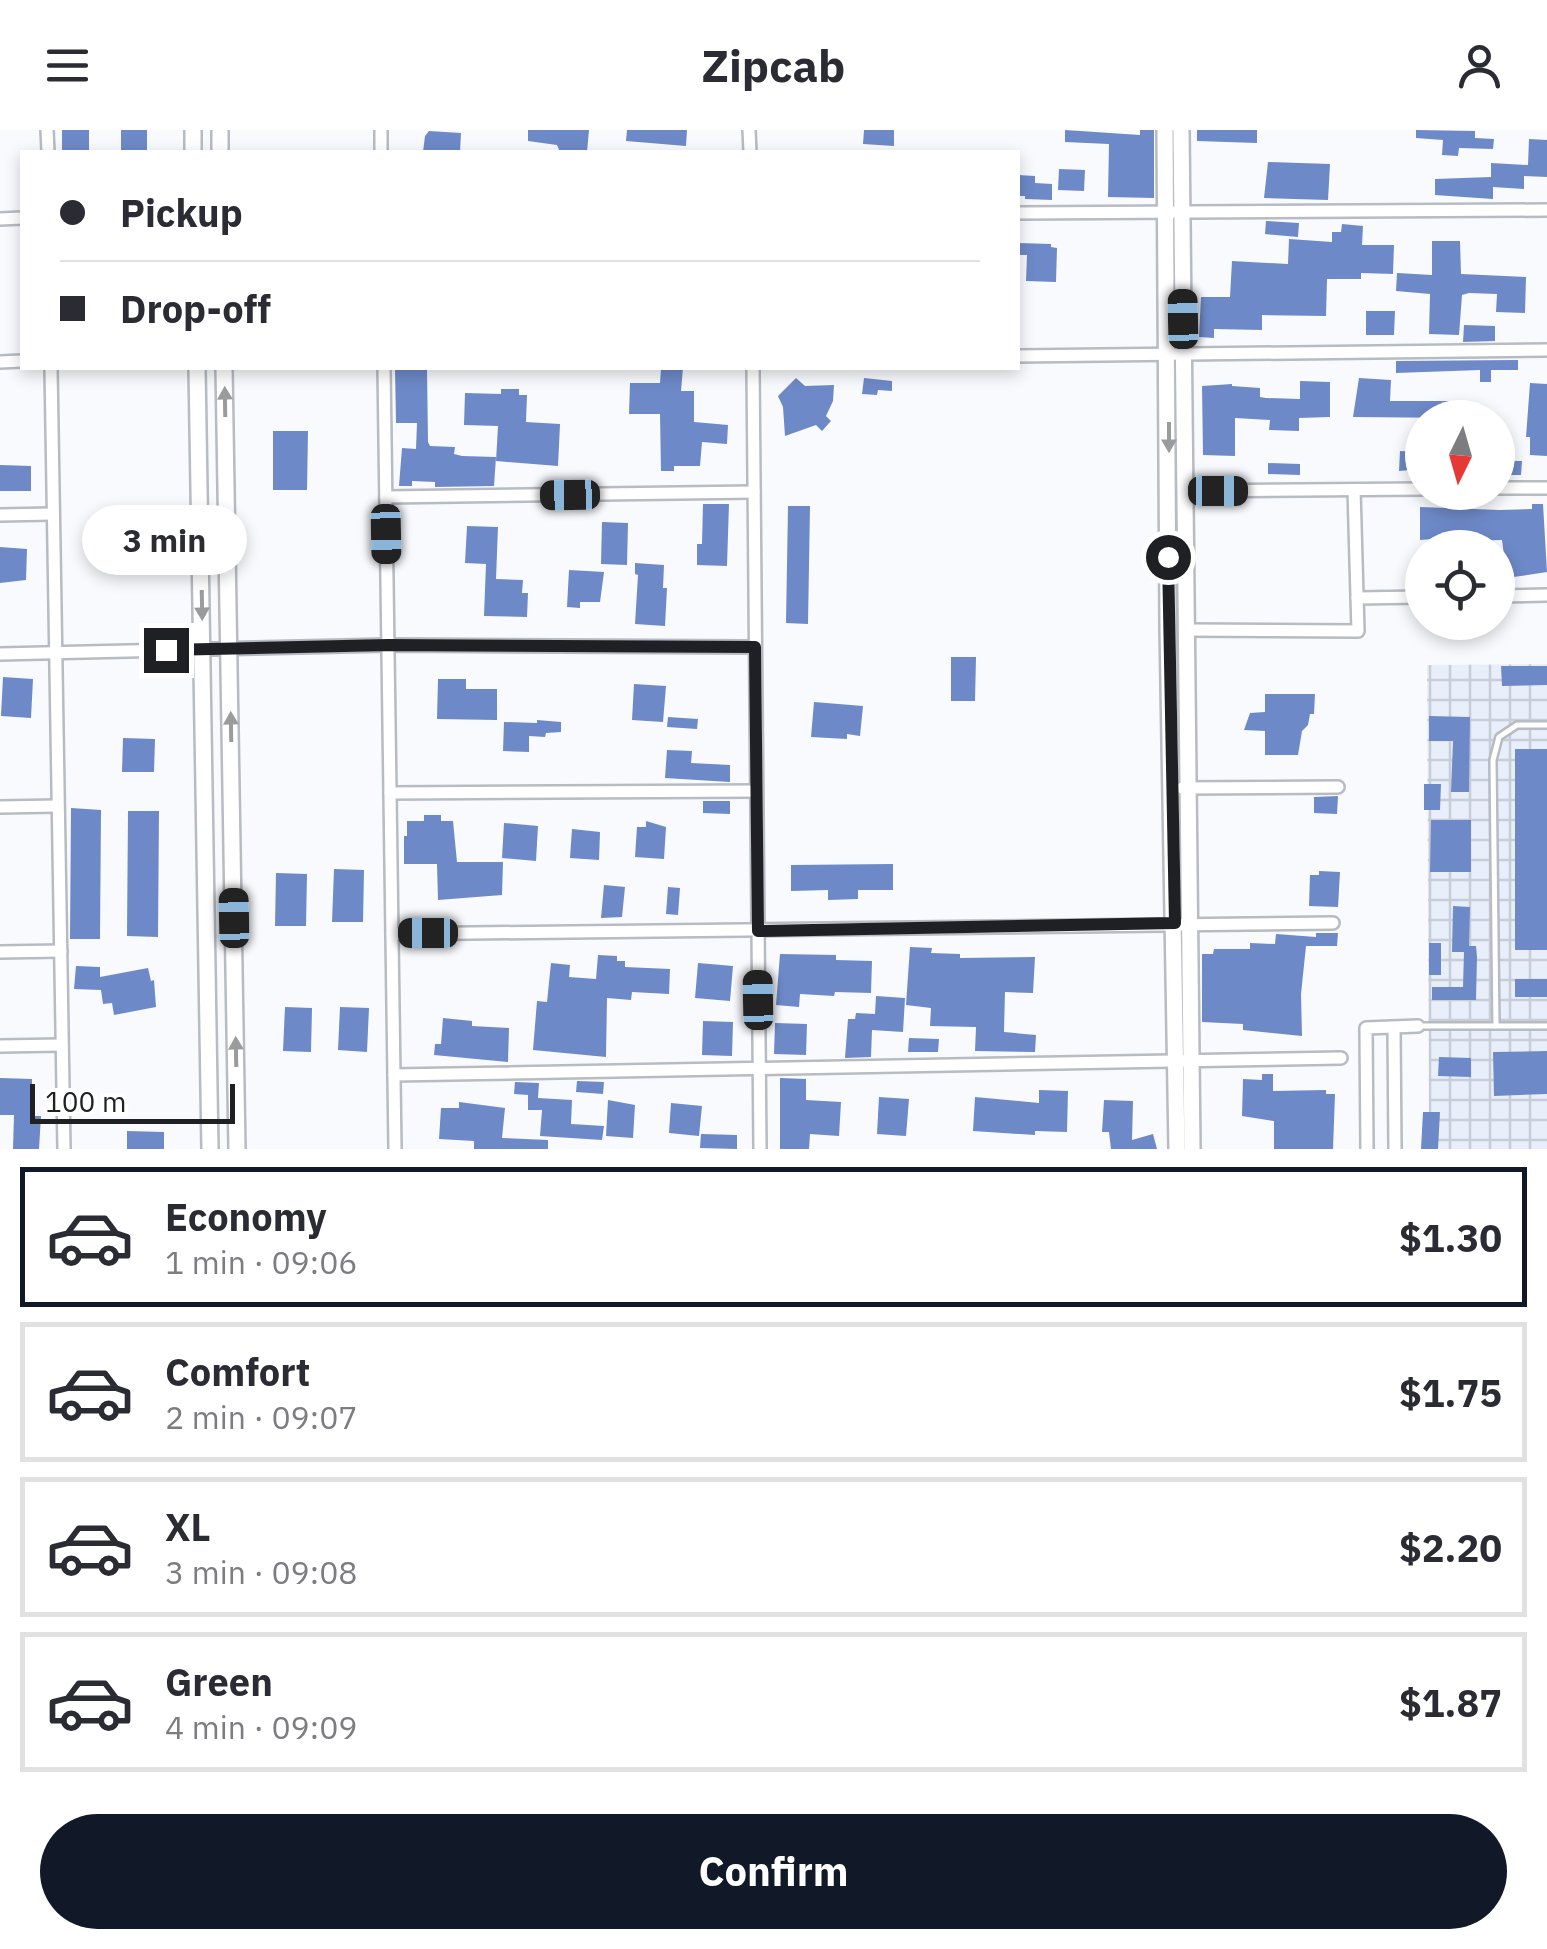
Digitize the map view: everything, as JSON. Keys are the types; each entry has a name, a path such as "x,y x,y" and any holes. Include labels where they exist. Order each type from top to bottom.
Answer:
{"main road":[{"path":"1165,130 1174,213 1184,1063 1192,1149"},
{"path":"1174,213 1181,130"},
{"path":"1176,354 1186,630 1180,788"},
{"path":"198,370 210,1149"},
{"path":"224,370 237,1149"},
{"path":"1178,1149 1184,1063"}],"street":[{"path":"1020,214 1547,210"},
{"path":"1020,356 1547,350"},
{"path":"51,370 64,1149"},
{"path":"384,370 394,1149"},
{"path":"753,370 760,1149"},
{"path":"1515,488 1547,488"},
{"path":"1184,492 1405,489"},
{"path":"1186,630 1358,631 1354,490"},
{"path":"386,497 754,492"},
{"path":"0,515 52,514"},
{"path":"1515,596 1547,595"},
{"path":"1357,598 1405,597"},
{"path":"0,654 388,645 755,647"},
{"path":"1180,788 1338,786"},
{"path":"390,793 756,791"},
{"path":"0,806 57,806"},
{"path":"392,934 1333,923"},
{"path":"0,952 61,951"},
{"path":"1367,1149 1366,1028 1418,1026"},
{"path":"1394,1028 1395,1149"},
{"path":"0,1046 62,1046"},
{"path":"394,1075 1341,1058"}],"lane":[{"path":"1496,1026 1493,760 1499,737 1517,726 1547,725"},
{"path":"1418,1026 1547,1026"}],"shaded area":[{"path":"1547,664 1547,1149 1429,1149 1427,665"}],"building":[{"path":"62,130 89,130 89,150 62,150"},
{"path":"121,130 147,130 147,150 121,150"},
{"path":"528,130 589,130 587,150 559,150 557,145 528,141"},
{"path":"627,130 687,130 686,146 626,141"},
{"path":"864,130 894,130 894,146 863,144"},
{"path":"1065,130 1140,135 1140,130 1154,130 1154,198 1108,197 1109,144 1065,142"},
{"path":"1197,130 1257,130 1257,143 1197,141"},
{"path":"1416,130 1475,131 1475,138 1494,139 1493,149 1459,148 1458,156 1442,155 1443,140 1416,138"},
{"path":"429,131 461,133 460,150 423,150"},
{"path":"1529,139 1547,140 1547,177 1524,176 1524,189 1493,187 1493,199 1435,195 1435,179 1491,177 1491,163 1528,165"},
{"path":"1268,162 1330,164 1328,200 1264,198"},
{"path":"1059,169 1085,170 1084,191 1058,190"},
{"path":"1020,175 1035,176 1035,183 1052,184 1052,200 1020,196"},
{"path":"1266,221 1299,223 1298,237 1265,234"},
{"path":"1342,224 1363,226 1362,245 1394,245 1393,274 1361,273 1361,279 1327,279 1326,316 1262,315 1262,330 1214,329 1214,338 1199,337 1201,297 1230,297 1232,261 1288,264 1289,239 1332,242 1332,232 1341,232"},
{"path":"1432,241 1460,241 1461,274 1526,277 1525,313 1496,312 1497,294 1469,293 1462,295 1459,335 1429,334 1430,294 1396,291 1397,273 1432,275"},
{"path":"1020,243 1051,244 1057,248 1056,282 1026,281 1027,255 1020,255"},
{"path":"1366,311 1395,311 1394,335 1366,335"},
{"path":"1464,325 1495,326 1495,341 1463,342"},
{"path":"1518,360 1518,370 1491,370 1491,382 1480,382 1480,370 1396,373 1396,361"},
{"path":"395,370 427,370 430,446 455,447 454,454 462,456 496,457 494,486 435,487 435,482 412,481 412,486 399,486 402,448 416,449 417,423 396,423"},
{"path":"661,370 683,370 681,391 694,391 694,422 728,425 727,444 702,442 700,466 674,466 674,471 661,471 660,414 629,414 630,383 660,383"},
{"path":"796,378 805,386 834,385 833,401 826,416 831,421 822,431 816,425 785,436 783,407 778,396"},
{"path":"864,378 892,381 892,391 862,394"},
{"path":"1359,378 1391,380 1390,401 1405,401 1405,417 1353,417"},
{"path":"1300,381 1330,382 1330,417 1299,418 1299,431 1269,430 1270,420 1235,418 1235,456 1203,455 1202,386 1232,384 1260,388 1260,397 1300,399"},
{"path":"1530,383 1547,384 1547,456 1530,455 1530,437 1526,437"},
{"path":"501,389 519,389 519,395 527,395 526,422 560,424 558,466 496,461 498,426 464,425 465,393 501,394"},
{"path":"273,431 308,431 307,490 273,490"},
{"path":"1400,451 1405,451 1405,470 1399,471"},
{"path":"1515,461 1522,461 1521,475 1515,475"},
{"path":"1268,463 1300,464 1300,475 1268,474"},
{"path":"0,465 31,466 31,491 0,491"},
{"path":"703,504 729,504 727,566 697,565"},
{"path":"1532,504 1543,504 1547,572 1515,577 1515,530 1420,530 1420,510 1532,509"},
{"path":"788,506 810,506 808,624 786,623"},
{"path":"602,522 628,523 627,565 601,564"},
{"path":"467,526 498,527 496,579 523,580 522,593 528,593 527,617 484,616 486,564 465,563"},
{"path":"0,547 27,549 26,580 0,583"},
{"path":"635,563 664,565 665,626 635,624"},
{"path":"569,570 604,572 600,602 567,607"},
{"path":"951,657 976,657 975,701 951,701"},
{"path":"1501,666 1547,666 1547,685 1502,686"},
{"path":"3,677 33,679 31,718 1,716"},
{"path":"438,679 466,679 466,689 497,689 497,720 437,719"},
{"path":"634,684 666,686 663,722 632,720"},
{"path":"1265,694 1315,694 1314,714 1310,714 1302,731 1298,755 1265,755 1265,731 1244,730 1250,713 1265,712"},
{"path":"814,702 863,706 860,736 811,737"},
{"path":"1429,716 1470,717 1469,792 1451,792 1453,741 1429,741"},
{"path":"668,717 698,719 697,729 667,727"},
{"path":"504,722 561,722 561,732 529,736 529,752 503,751"},
{"path":"123,738 155,739 154,772 122,772"},
{"path":"1515,749 1547,749 1547,950 1515,950"},
{"path":"667,750 692,751 691,763 730,765 730,782 665,778"},
{"path":"1424,784 1441,784 1440,810 1424,810"},
{"path":"1338,796 1337,814 1314,813 1314,797"},
{"path":"703,801 730,801 730,814 703,813"},
{"path":"71,808 101,810 100,939 70,939"},
{"path":"128,811 159,811 158,937 127,936"},
{"path":"424,815 441,815 441,821 453,821 457,862 503,862 502,895 438,900 437,864 404,864 407,821 424,821"},
{"path":"1431,820 1471,820 1471,872 1430,872"},
{"path":"646,821 666,827 664,859 635,857 637,827 646,827"},
{"path":"504,823 538,826 536,861 502,858"},
{"path":"572,829 600,832 599,860 570,858"},
{"path":"893,864 893,890 858,890 858,899 828,900 828,890 791,891 791,865"},
{"path":"334,869 364,870 363,922 332,922"},
{"path":"1319,871 1340,872 1338,907 1309,906 1310,875 1319,875"},
{"path":"276,873 307,874 306,926 275,926"},
{"path":"604,885 625,887 622,917 601,918"},
{"path":"668,887 680,888 678,915 666,914"},
{"path":"1453,906 1470,907 1469,946 1476,946 1477,957 1476,1000 1432,1000 1432,987 1463,987 1464,952 1452,952"},
{"path":"1316,933 1338,933 1337,946 1306,946 1302,1036 1243,1030 1243,1024 1202,1022 1202,954 1213,954 1214,949 1250,949 1250,943 1275,944 1276,934 1316,937"},
{"path":"1429,943 1441,943 1441,975 1429,975"},
{"path":"910,947 932,948 931,953 960,954 960,958 1035,957 1033,993 1005,992 1004,1032 1036,1035 1035,1052 975,1051 976,1027 930,1026 931,1008 906,1005"},
{"path":"780,954 836,955 836,960 872,961 871,993 800,994 799,1007 776,1005"},
{"path":"598,955 617,956 617,961 625,961 625,967 670,969 669,994 632,992 631,1000 607,998 606,1057 533,1050 537,1001 547,1002 551,963 570,965 569,977 596,979"},
{"path":"698,963 733,966 730,1001 695,998"},
{"path":"76,966 100,967 100,977 148,968 151,981 154,980 156,1007 114,1015 112,1003 103,1004 101,990 74,989"},
{"path":"1515,979 1547,979 1547,997 1515,997"},
{"path":"876,996 905,998 903,1032 872,1030 871,1057 845,1058 848,1019 855,1019 856,1013 875,1014"},
{"path":"285,1007 312,1008 311,1052 283,1051"},
{"path":"340,1007 369,1008 367,1052 338,1050"},
{"path":"443,1018 472,1021 472,1026 509,1028 508,1062 434,1055 435,1044 441,1044"},
{"path":"703,1021 733,1022 732,1056 702,1055"},
{"path":"775,1023 807,1024 806,1055 774,1054"},
{"path":"909,1038 939,1039 938,1052 908,1052"},
{"path":"1547,1051 1547,1094 1494,1096 1493,1052"},
{"path":"1439,1057 1471,1058 1471,1077 1438,1076"},
{"path":"1262,1074 1273,1074 1273,1091 1326,1090 1326,1094 1335,1094 1333,1149 1274,1149 1274,1121 1242,1116 1243,1079 1262,1080"},
{"path":"0,1078 32,1079 32,1116 41,1116 39,1149 13,1149 14,1115 0,1115"},
{"path":"780,1078 806,1079 806,1100 841,1102 839,1136 810,1134 809,1149 780,1149"},
{"path":"577,1081 604,1082 603,1094 576,1092"},
{"path":"515,1082 539,1083 538,1098 572,1100 571,1124 604,1126 602,1140 540,1136 542,1110 528,1110 528,1095 514,1094"},
{"path":"1039,1090 1068,1091 1067,1132 1035,1131 1035,1135 973,1131 975,1097 1039,1103"},
{"path":"879,1097 909,1099 906,1136 877,1134"},
{"path":"608,1100 635,1105 633,1138 606,1136"},
{"path":"1104,1100 1133,1101 1132,1140 1153,1134 1157,1149 1111,1149 1109,1132 1102,1132"},
{"path":"459,1102 505,1108 502,1138 548,1140 548,1149 474,1149 474,1141 439,1139 441,1108 459,1108"},
{"path":"671,1103 702,1106 699,1136 669,1133"},
{"path":"1423,1112 1440,1112 1438,1149 1421,1149"},
{"path":"127,1131 164,1132 164,1149 127,1149"},
{"path":"701,1134 737,1135 737,1149 700,1148"}],"route":[{"path":"166,650 388,645 755,647 758,931 1175,923 1168,557"}]}
